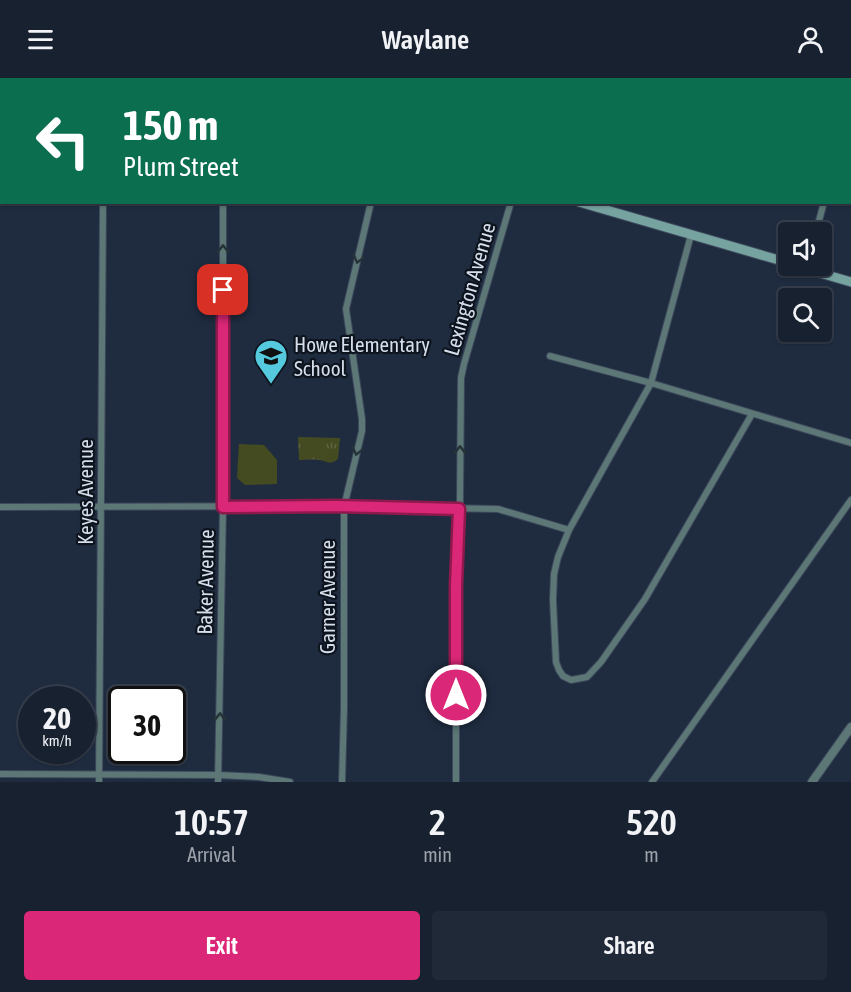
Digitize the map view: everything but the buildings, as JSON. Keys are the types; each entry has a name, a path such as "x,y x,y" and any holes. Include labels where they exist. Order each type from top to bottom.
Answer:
{"main road":[{"path":"586,204 778,260"},
{"path":"832,276 851,282"}],"street":[{"name":"Keyes Avenue","path":"99,782 103,204"},
{"name":"Baker Avenue","path":"218,779 223,507 223,204"},
{"name":"Garner Avenue","path":"342,782 344,507 362,431 346,309 371,204"},
{"name":"Lexington Avenue","path":"456,782 456,586 461,378 510,204"},
{"path":"819,222 823,204"},
{"path":"691,236 651,383 569,530 558,557 554,574 553,600 556,658 563,676 570,680 587,677 602,662 645,599 752,414"},
{"path":"550,356 651,383 851,443"},
{"path":"652,782 851,500"},
{"path":"0,507 498,509 569,530"},
{"path":"812,782 851,727"},
{"path":"0,774 99,774 218,779 259,777 290,782"}],"green space":[{"path":"298,437 340,438 338,459 330,463 299,460"},
{"path":"239,444 264,445 277,460 277,484 245,485 237,478"}],"place":[{"name":"Howe Elementary School","path":"271,385"}],"route":[{"path":"223,290 223,507 336,506 459,509 456,695"}]}
